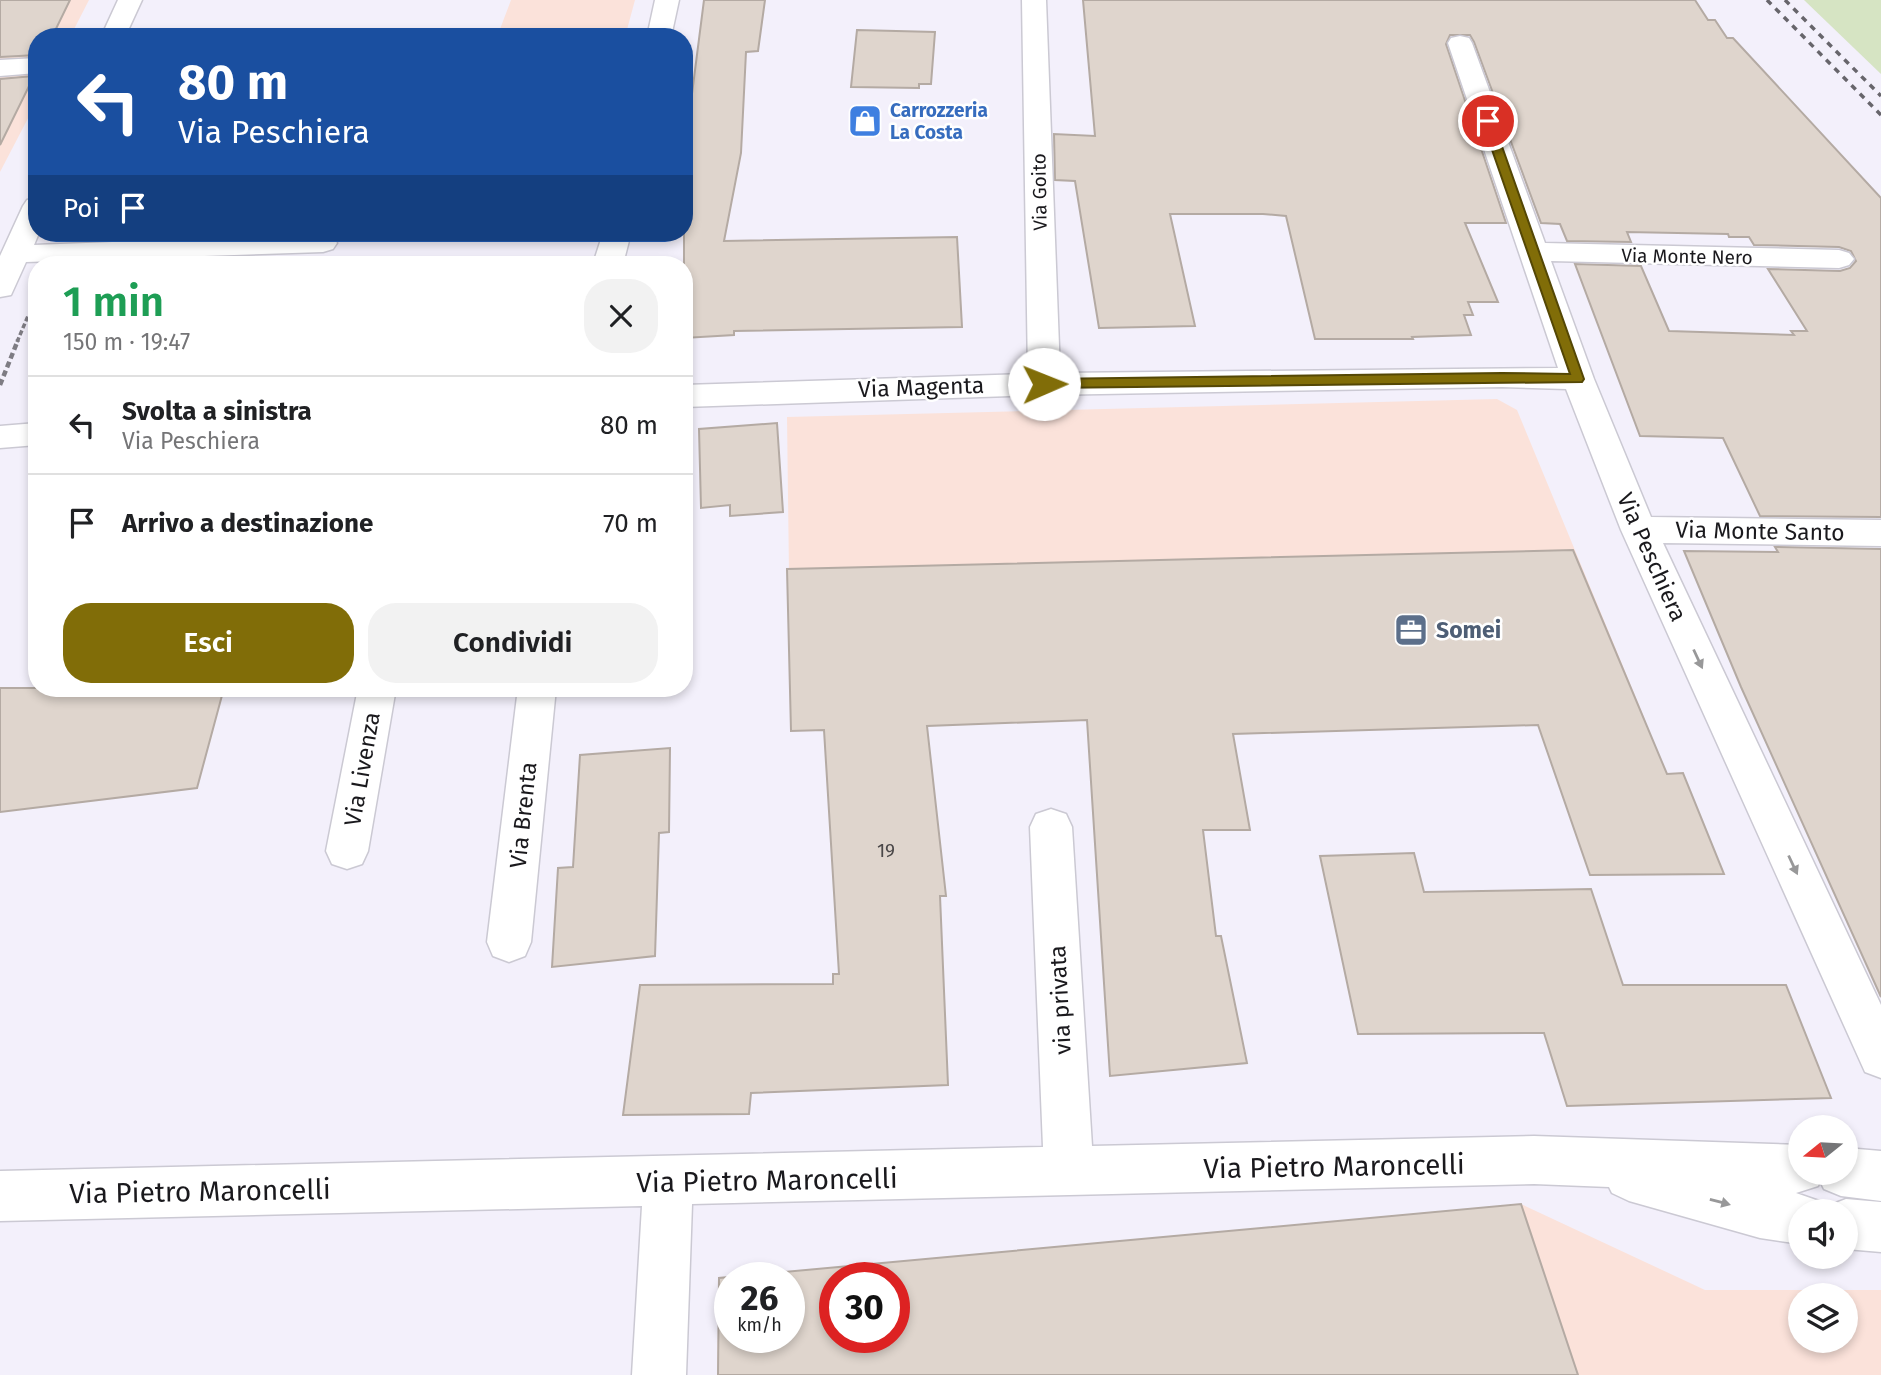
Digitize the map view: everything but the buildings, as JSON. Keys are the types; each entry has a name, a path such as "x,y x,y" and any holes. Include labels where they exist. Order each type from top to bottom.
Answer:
{"street":[{"path":"117,28 130,0"},
{"path":"661,28 667,0"},
{"name":"Via Goito","path":"1034,0 1044,384"},
{"name":"Via Peschiera","path":"1460,43 1578,379 1639,530 1881,1056"},
{"path":"0,68 28,66"},
{"path":"0,288 28,226"},
{"path":"144,256 323,243"},
{"name":"Via Monte Nero","path":"1534,253 1839,259"},
{"path":"15,254 66,256"},
{"name":"Via Magenta","path":"693,396 1044,384 1502,377 1578,379"},
{"path":"0,437 28,435"},
{"name":"Via Monte Santo","path":"1639,530 1881,533"},
{"name":"Via Livenza","path":"347,850 375,697"},
{"name":"Via Brenta","path":"509,942 536,697"},
{"name":"via privata","path":"1051,827 1069,1172"},
{"name":"Via Pietro Maroncelli","path":"1534,1160 1588,1167 1760,1213 1788,1217"},
{"name":"Via Pietro Maroncelli","path":"0,1196 246,1189 668,1183 1534,1160 1788,1169"},
{"path":"1858,1174 1881,1176"},
{"path":"659,1375 668,1183"},
{"path":"1858,1225 1881,1227"}],"path":[{"path":"0,385 28,318"}],"shaded area":[{"path":"0,0 89,0 75,28 28,28 28,118 0,172"},
{"path":"511,0 635,0 627,28 500,28"},
{"path":"1497,399 1517,410 1646,722 1192,735 1087,720 791,731 787,417"},
{"path":"1521,1204 1705,1290 1788,1290 1788,1353 1858,1353 1858,1290 1881,1290 1881,1375 717,1375 717,1353 805,1353 805,1270 819,1269 819,1353 910,1353 910,1262 892,1262"}],"green space":[{"path":"1804,0 1881,0 1881,74"}],"railway":[{"path":"1767,0 1881,115"},
{"path":"1785,0 1881,96"}],"place":[{"name":"Carrozzeria La Costa","path":"865,121"},
{"name":"Somei","path":"1411,630"}],"route":[{"path":"1044,384 1502,377 1578,379 1488,121"}]}
